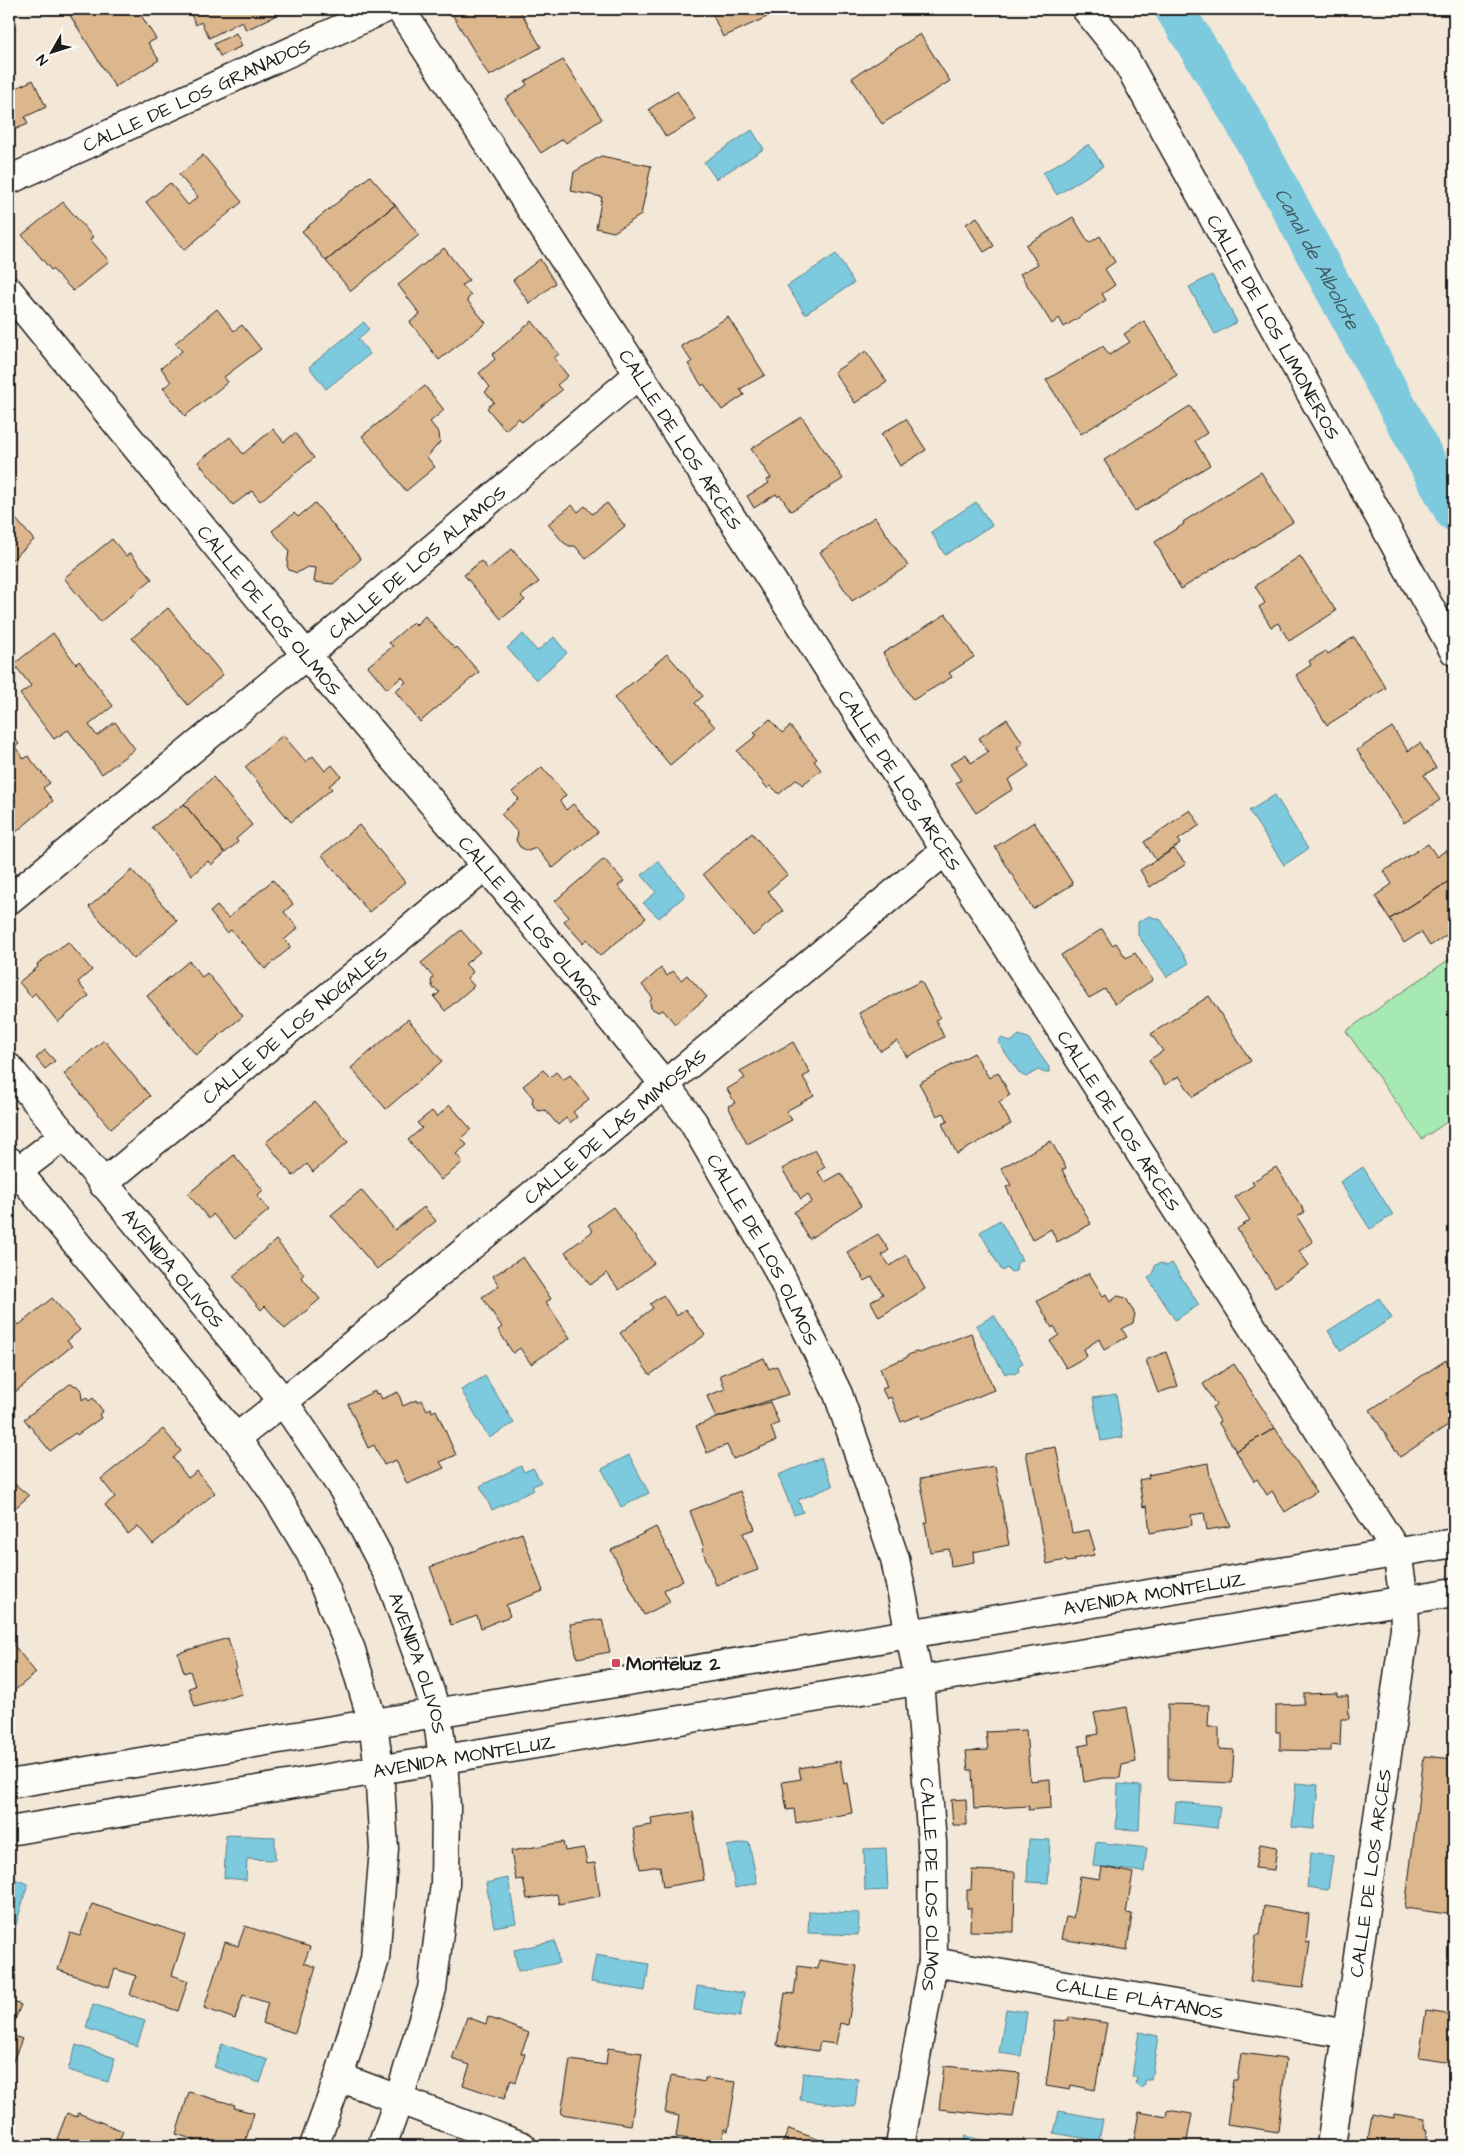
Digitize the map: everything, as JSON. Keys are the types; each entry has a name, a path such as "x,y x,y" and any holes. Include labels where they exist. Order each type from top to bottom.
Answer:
{"street":[{"name":"CALLE DE LOS GRANADOS","path":"9,180 384,9"},
{"name":"CALLE DE LOS ARCES","path":"400,9 639,374 1398,1552"},
{"name":"CALLE DE LOS LIMONEROS","path":"1086,9 1123,55 1454,650"},
{"name":"CALLE DE LOS OLMOS","path":"9,291 306,655 486,866 693,1122 776,1264 838,1394 895,1559 910,1634"},
{"name":"CALLE DE LOS ALAMOS","path":"9,900 306,655 639,374"},
{"name":"CALLE DE LAS MIMOSAS","path":"284,1401 946,850"},
{"name":"CALLE DE LOS NOGALES","path":"103,1184 486,866"},
{"name":"AVENIDA OLIVOS","path":"9,1068 284,1401 343,1489 388,1576 438,1712 446,1807 445,1884 432,1989 399,2099 382,2146"},
{"path":"65,1135 12,1170 236,1438 278,1499 311,1554 351,1650 373,1723 379,1769 384,1849 375,1959 339,2077 314,2146"},
{"path":"236,1438 284,1401"},
{"name":"AVENIDA MONTELUZ","path":"9,1784 1454,1543"},
{"path":"1398,1552 1404,1600"},
{"name":"AVENIDA MONTELUZ","path":"9,1831 1454,1592"},
{"name":"CALLE DE LOS ARCES","path":"1331,2146 1405,1628 1404,1600"},
{"path":"910,1634 919,1680"},
{"name":"CALLE DE LOS OLMOS","path":"900,2146 933,1962 932,1842 919,1680"},
{"name":"CALLE PLÁTANOS","path":"933,1962 1347,2034"},
{"path":"339,2077 522,2146"}],"green space":[{"path":"1454,956 1454,1117 1422,1139 1346,1031"}],"water":[{"path":"752,130 764,149 716,179 704,162"},
{"path":"1089,144 1103,166 1057,195 1043,173"},
{"path":"836,254 854,283 805,314 787,286"},
{"path":"1212,275 1237,322 1215,334 1189,287"},
{"path":"364,322 369,329 358,339 370,354 326,389 309,367"},
{"path":"976,502 992,525 945,555 931,532"},
{"path":"523,634 537,651 554,637 567,653 536,680 507,648"},
{"path":"1275,795 1308,849 1284,865 1249,811"},
{"path":"658,861 686,895 659,918 643,903 656,892 642,875"},
{"path":"1149,916 1161,920 1189,963 1167,977 1138,935 1138,922"},
{"path":"1019,1035 1028,1038 1049,1067 1049,1072 1045,1073 1038,1070 1026,1077 1020,1074 998,1042 1001,1038 1011,1042"},
{"path":"1363,1167 1393,1215 1370,1229 1340,1182"},
{"path":"1000,1220 1022,1260 1017,1263 1016,1271 1011,1272 1007,1268 1002,1271 980,1232"},
{"path":"1161,1263 1167,1266 1172,1263 1199,1305 1175,1320 1148,1278 1153,1274 1155,1265"},
{"path":"1379,1298 1392,1318 1341,1351 1328,1331"},
{"path":"994,1315 1023,1363 1018,1366 1019,1371 1014,1374 1009,1372 1005,1374 976,1326"},
{"path":"485,1376 514,1423 489,1438 461,1390"},
{"path":"1116,1394 1123,1437 1101,1441 1093,1398"},
{"path":"629,1455 649,1493 621,1507 602,1469"},
{"path":"821,1458 833,1486 798,1500 803,1512 794,1515 778,1475"},
{"path":"521,1466 524,1472 533,1468 541,1482 532,1487 534,1490 492,1510 480,1486"},
{"path":"1296,1783 1318,1785 1314,1829 1292,1827"},
{"path":"1118,1784 1141,1786 1139,1830 1116,1829"},
{"path":"1176,1802 1220,1806 1217,1828 1174,1823"},
{"path":"226,1835 275,1837 275,1860 247,1859 246,1880 224,1878"},
{"path":"1029,1839 1050,1840 1048,1883 1027,1882"},
{"path":"749,1842 757,1883 735,1888 727,1846"},
{"path":"1096,1842 1147,1848 1144,1872 1093,1866"},
{"path":"886,1848 888,1890 865,1891 864,1849"},
{"path":"1311,1853 1333,1856 1328,1890 1307,1887"},
{"path":"9,1877 28,1884 14,1931 9,1930"},
{"path":"508,1878 516,1923 494,1927 486,1883"},
{"path":"809,1911 859,1913 858,1935 808,1933"},
{"path":"555,1941 559,1963 518,1971 514,1950"},
{"path":"596,1955 649,1964 645,1991 591,1982"},
{"path":"697,1986 744,1993 740,2017 694,2010"},
{"path":"93,2004 145,2021 137,2046 86,2028"},
{"path":"1006,2009 1027,2012 1021,2056 999,2053"},
{"path":"1139,2032 1158,2036 1151,2080 1145,2080 1145,2085 1141,2088 1136,2084 1137,2077 1132,2077"},
{"path":"222,2044 268,2060 260,2083 214,2067"},
{"path":"76,2045 115,2058 108,2082 68,2070"},
{"path":"803,2073 858,2079 855,2107 800,2100"},
{"path":"1059,2111 1103,2119 1099,2141 1054,2133"},
{"path":"965,2136 1006,2146 962,2146"}],"building":[{"path":"66,9 137,9 156,39 148,43 159,60 115,87"},
{"path":"188,9 282,9 283,12 246,30 242,21 209,38 201,22 196,25"},
{"path":"461,9 519,9 541,47 489,76 452,14"},
{"path":"710,9 763,9 767,17 723,37"},
{"path":"236,33 242,46 220,56 214,44"},
{"path":"920,34 950,81 882,124 852,78"},
{"path":"563,60 602,119 566,143 563,139 541,153 505,99 527,85 525,81"},
{"path":"33,80 46,107 25,117 28,124 9,132 9,83 12,90"},
{"path":"677,91 696,120 666,137 649,109"},
{"path":"203,155 242,202 184,250 146,202 170,183 188,205 198,197 179,175"},
{"path":"601,156 651,166 641,215 614,232 596,228 602,197 571,191 574,172"},
{"path":"370,176 395,205 326,261 302,231"},
{"path":"63,202 93,237 90,239 109,261 73,291 51,270 22,235"},
{"path":"395,205 419,235 351,291 326,261"},
{"path":"977,217 994,246 984,252 966,224"},
{"path":"1073,217 1089,243 1100,236 1115,262 1105,269 1115,285 1102,294 1106,300 1064,327 1059,318 1052,324 1020,274 1038,264 1026,245"},
{"path":"444,248 469,280 462,285 471,295 467,300 486,323 439,360 410,322 420,314 398,285"},
{"path":"540,259 555,283 530,304 513,280"},
{"path":"217,309 234,331 242,325 261,349 224,377 228,382 185,416 163,388 171,382 161,368 182,351 175,343"},
{"path":"728,317 765,375 740,389 744,395 722,410 704,384 702,386 688,364 692,362 681,346"},
{"path":"532,321 559,354 554,358 568,376 557,385 562,390 522,422 519,418 505,430 487,408 494,402 485,392 490,387 479,373 495,359 492,355"},
{"path":"1144,321 1177,375 1081,434 1046,380 1103,346 1109,355 1130,342 1124,334"},
{"path":"866,351 887,382 855,403 834,372"},
{"path":"425,386 444,410 430,422 439,433 440,442 427,457 435,467 406,491 362,436"},
{"path":"1190,406 1207,433 1195,441 1210,465 1135,511 1104,460"},
{"path":"802,417 843,479 791,511 780,495 778,497 776,494 754,508 747,496 769,483 767,480 771,478 751,449"},
{"path":"906,419 926,450 900,466 881,434"},
{"path":"273,429 284,442 295,433 314,458 260,501 252,491 233,505 198,462 230,437 243,454"},
{"path":"1261,472 1293,522 1181,589 1155,542"},
{"path":"315,503 361,559 333,584 314,582 316,568 307,567 297,573 289,570 287,566 289,550 272,531 294,513 298,517"},
{"path":"607,503 625,526 586,559 575,546 569,546 563,542 548,524 572,505 578,512 585,506 592,514"},
{"path":"9,511 34,540 9,562"},
{"path":"875,517 908,566 852,601 820,552"},
{"path":"112,539 126,556 130,553 152,579 100,622 64,578"},
{"path":"512,549 539,582 521,596 525,600 501,619 464,575 481,561 488,569"},
{"path":"1300,556 1336,611 1289,641 1278,623 1271,627 1259,607 1265,603 1255,586"},
{"path":"168,608 223,675 188,705 132,638"},
{"path":"946,614 974,657 949,673 952,677 913,700 883,653"},
{"path":"425,616 455,649 457,647 479,672 420,722 395,691 406,682 402,677 387,689 368,666 393,646 389,643 413,622 416,625"},
{"path":"53,633 76,664 79,661 113,706 89,725 97,736 115,722 135,749 102,774 68,730 54,739 20,694 31,686 14,664"},
{"path":"1354,637 1386,688 1327,725 1296,675 1311,665 1309,661 1326,651 1328,654"},
{"path":"667,654 703,696 695,703 715,727 670,765 614,698"},
{"path":"770,719 782,733 790,726 817,759 814,761 821,770 802,785 797,779 779,794 771,786 768,789 737,751 757,735 754,733"},
{"path":"1007,719 1023,743 1017,747 1029,766 1008,780 1013,789 976,813 956,783 961,780 950,764 966,754 971,763 988,752 979,738"},
{"path":"1392,727 1408,751 1420,743 1436,768 1424,775 1440,800 1404,823 1357,750"},
{"path":"9,731 19,744 15,747 24,759 28,756 50,783 43,788 53,801 9,838"},
{"path":"283,735 306,762 313,756 325,771 332,765 341,776 329,786 332,789 291,822 245,767"},
{"path":"542,767 566,795 560,801 566,810 573,804 598,832 553,868 536,848 528,851 520,847 516,840 518,833 501,814 519,799 512,792"},
{"path":"213,777 252,825 236,839 238,842 225,853 184,804"},
{"path":"184,804 225,853 211,865 208,861 192,875 152,827"},
{"path":"1190,810 1200,825 1178,840 1180,844 1156,860 1144,842"},
{"path":"1034,822 1073,884 1033,909 995,847"},
{"path":"359,825 405,882 369,912 322,855"},
{"path":"752,833 787,875 768,891 783,911 753,936 703,874"},
{"path":"1428,844 1437,857 1446,850 1454,863 1454,878 1390,919 1375,896 1392,884 1384,871"},
{"path":"1174,849 1186,864 1150,887 1140,870"},
{"path":"604,859 624,881 618,886 646,918 600,956 587,939 583,943 564,921 569,917 555,901"},
{"path":"132,870 177,921 134,959 89,907"},
{"path":"1454,878 1454,930 1430,946 1421,932 1404,943 1390,919"},
{"path":"273,880 293,904 284,912 298,928 284,940 291,947 265,969 231,930 227,933 210,912 217,906 228,918"},
{"path":"1102,929 1112,945 1116,943 1126,958 1135,953 1153,980 1115,1004 1105,989 1089,998 1061,955"},
{"path":"461,930 480,952 465,964 473,972 467,978 474,986 445,1011 434,997 440,992 433,988 431,981 433,977 421,963"},
{"path":"68,942 92,970 78,982 89,996 58,1022 35,993 31,997 19,982 38,967 37,964"},
{"path":"189,961 202,977 207,973 243,1016 196,1055 147,996"},
{"path":"661,968 667,976 673,971 681,980 687,975 707,997 675,1024 663,1010 658,1012 651,1008 650,1002 652,997 642,985"},
{"path":"921,981 940,1017 936,1020 944,1037 907,1057 897,1041 880,1051 859,1013"},
{"path":"1209,996 1251,1061 1193,1097 1179,1076 1165,1085 1149,1060 1163,1051 1151,1034"},
{"path":"408,1019 442,1061 386,1109 351,1068"},
{"path":"104,1040 150,1096 111,1129 64,1074"},
{"path":"793,1042 810,1073 803,1077 814,1096 786,1111 792,1120 747,1144 728,1106 735,1103 727,1089 745,1078 740,1071"},
{"path":"45,1050 55,1061 45,1069 36,1058"},
{"path":"974,1053 989,1078 998,1072 1010,1095 999,1102 1011,1124 957,1154 942,1124 948,1121 944,1113 937,1116 919,1083"},
{"path":"543,1070 550,1077 556,1072 563,1080 570,1075 589,1099 573,1112 577,1117 570,1123 566,1118 558,1125 545,1110 539,1111 535,1108 532,1103 533,1098 523,1086"},
{"path":"315,1102 348,1142 313,1172 307,1164 293,1176 266,1142"},
{"path":"450,1105 471,1129 461,1138 467,1145 456,1154 463,1162 441,1180 408,1140 422,1128 417,1123 432,1111 437,1117"},
{"path":"1051,1141 1066,1168 1062,1170 1091,1224 1057,1242 1051,1229 1032,1240 1006,1187 1011,1185 1001,1168"},
{"path":"815,1150 825,1167 818,1172 825,1182 841,1173 861,1206 809,1239 794,1212 812,1202 808,1194 801,1199 782,1169"},
{"path":"234,1155 263,1190 257,1196 269,1210 235,1239 213,1214 209,1219 188,1194"},
{"path":"1276,1167 1305,1212 1297,1217 1313,1242 1299,1251 1309,1265 1275,1287 1237,1229 1250,1220 1235,1197 1254,1185 1252,1182"},
{"path":"361,1190 395,1230 424,1207 436,1221 377,1269 331,1215"},
{"path":"613,1207 654,1263 619,1290 607,1273 590,1285 565,1252 593,1231 588,1225"},
{"path":"878,1234 889,1250 882,1255 890,1266 906,1255 925,1289 879,1317 871,1302 883,1294 872,1277 865,1281 847,1252"},
{"path":"276,1240 304,1274 301,1277 320,1299 285,1329 265,1306 261,1310 233,1276"},
{"path":"523,1257 551,1299 546,1302 570,1338 531,1364 520,1348 513,1353 498,1330 502,1327 482,1297 499,1286 493,1276"},
{"path":"1089,1273 1103,1296 1106,1294 1110,1302 1118,1296 1126,1298 1135,1314 1133,1323 1122,1329 1127,1337 1104,1350 1099,1339 1084,1349 1087,1356 1066,1368 1050,1341 1059,1335 1054,1326 1052,1328 1037,1301"},
{"path":"663,1295 677,1316 685,1309 705,1335 650,1375 620,1333 653,1308 650,1304"},
{"path":"52,1298 80,1330 67,1341 72,1346 9,1397 9,1313 19,1325"},
{"path":"971,1333 994,1390 922,1419 920,1415 901,1422 891,1397 887,1399 882,1389 887,1387 880,1368 906,1358 908,1355 916,1352 920,1353"},
{"path":"1166,1352 1178,1386 1158,1393 1146,1360"},
{"path":"764,1358 769,1369 777,1366 789,1394 716,1418 707,1396 725,1389 720,1375"},
{"path":"1446,1360 1454,1373 1454,1393 1447,1398 1454,1410 1454,1421 1400,1457 1370,1410"},
{"path":"1234,1364 1275,1428 1236,1451 1218,1422 1220,1421 1212,1407 1216,1405 1203,1384"},
{"path":"70,1384 77,1386 81,1390 82,1400 86,1397 89,1401 93,1398 103,1411 99,1414 101,1418 77,1435 75,1433 50,1451 24,1419"},
{"path":"375,1391 376,1394 379,1393 382,1399 398,1392 403,1406 416,1400 417,1402 422,1400 427,1410 431,1408 432,1412 436,1410 456,1455 440,1462 444,1468 407,1484 396,1460 384,1465 374,1445 368,1448 348,1404"},
{"path":"770,1402 779,1423 771,1427 776,1441 733,1459 727,1445 707,1453 696,1426"},
{"path":"1275,1428 1316,1492 1285,1512 1272,1491 1267,1495 1257,1479 1254,1481 1236,1451"},
{"path":"163,1429 181,1451 173,1458 188,1478 197,1471 215,1493 153,1544 138,1526 128,1534 105,1505 115,1497 101,1479"},
{"path":"1056,1447 1072,1533 1089,1530 1095,1550 1093,1550 1094,1555 1074,1559 1075,1561 1067,1562 1066,1560 1047,1564 1026,1452"},
{"path":"1208,1463 1210,1477 1231,1526 1207,1530 1204,1513 1191,1515 1192,1525 1150,1533 1147,1506 1143,1507 1139,1480 1149,1478 1148,1475"},
{"path":"995,1466 1009,1545 973,1552 974,1562 951,1566 949,1549 930,1552 925,1523 928,1522 920,1479"},
{"path":"9,1479 29,1496 9,1513"},
{"path":"740,1491 755,1529 743,1533 758,1570 716,1585 690,1511"},
{"path":"656,1527 683,1580 664,1590 670,1602 644,1615 611,1550"},
{"path":"522,1533 543,1591 506,1605 510,1616 481,1628 477,1616 451,1625 430,1567"},
{"path":"602,1619 610,1652 577,1658 570,1624"},
{"path":"228,1638 237,1669 234,1670 242,1694 195,1707 189,1688 195,1686 190,1671 184,1673 178,1653"},
{"path":"9,1639 36,1673 9,1695"},
{"path":"1337,1693 1337,1696 1348,1696 1349,1719 1341,1719 1340,1746 1331,1745 1331,1751 1280,1750 1280,1732 1276,1732 1276,1705 1304,1704 1304,1694"},
{"path":"1168,1704 1209,1705 1208,1727 1219,1727 1219,1749 1234,1750 1232,1783 1168,1780"},
{"path":"1127,1707 1136,1762 1122,1765 1120,1778 1103,1778 1084,1782 1079,1746 1089,1744 1088,1736 1099,1734 1094,1713"},
{"path":"1026,1730 1030,1781 1050,1779 1051,1808 1028,1810 1029,1806 974,1809 972,1770 968,1770 966,1751 988,1750 986,1732"},
{"path":"1424,1756 1454,1759 1454,1915 1405,1908"},
{"path":"840,1761 844,1784 847,1783 852,1813 796,1823 794,1809 787,1810 782,1782 801,1779 799,1768"},
{"path":"966,1799 967,1825 953,1825 951,1800"},
{"path":"693,1812 704,1880 663,1887 660,1866 640,1869 633,1828 652,1825 651,1818"},
{"path":"563,1842 565,1851 584,1848 587,1864 595,1863 600,1896 559,1904 557,1894 527,1899 523,1879 516,1880 511,1851"},
{"path":"1260,1844 1277,1847 1274,1870 1255,1868"},
{"path":"1102,1867 1133,1873 1126,1913 1132,1914 1127,1950 1061,1939 1066,1917 1073,1918 1080,1876 1100,1879"},
{"path":"972,1870 1015,1872 1014,1932 970,1931 971,1908 967,1908 967,1890 971,1890"},
{"path":"92,1904 185,1935 172,1975 188,1981 178,2011 130,1995 136,1976 115,1969 109,1987 58,1970 70,1933 80,1936"},
{"path":"1264,1906 1309,1914 1306,1943 1310,1942 1303,1987 1250,1981 1256,1935 1260,1935"},
{"path":"245,1926 310,1947 304,1963 316,1967 295,2033 262,2023 268,2003 243,1995 235,2019 204,2008 225,1942 238,1946"},
{"path":"819,1960 857,1966 848,2025 840,2023 836,2044 820,2042 818,2051 777,2045 785,1993 794,1994 798,1966 818,1969"},
{"path":"9,2000 21,2005 9,2034"},
{"path":"1426,2011 1454,2015 1452,2063 1419,2058"},
{"path":"467,2017 486,2024 488,2017 529,2033 521,2053 525,2054 516,2082 511,2080 504,2099 463,2085 470,2065 452,2059"},
{"path":"1069,2017 1107,2023 1095,2090 1071,2085 1070,2090 1046,2086 1055,2020 1069,2021"},
{"path":"9,2034 22,2039 9,2071"},
{"path":"608,2048 642,2053 631,2125 561,2114 570,2060 606,2065"},
{"path":"1241,2053 1286,2059 1278,2132 1227,2124 1233,2080 1237,2080"},
{"path":"944,2066 1020,2073 1013,2117 939,2109"},
{"path":"671,2076 705,2082 705,2078 736,2082 728,2131 724,2129 722,2144 676,2137 679,2116 665,2113"},
{"path":"189,2092 235,2105 234,2108 254,2113 244,2146 193,2146 195,2140 176,2134"},
{"path":"1168,2110 1192,2114 1186,2146 1133,2146 1139,2112 1167,2117"},
{"path":"67,2113 77,2117 78,2113 123,2131 117,2146 57,2146 59,2140 57,2139"},
{"path":"1372,2114 1394,2118 1394,2114 1425,2119 1424,2129 1427,2130 1425,2146 1367,2146"},
{"path":"789,2129 837,2146 781,2146"}],"waterway":[{"name":"Canal de Albolote","path":"1174,9 1242,118 1454,512"}],"place":[{"name":"Monteluz 2","path":"616,1663"}]}
